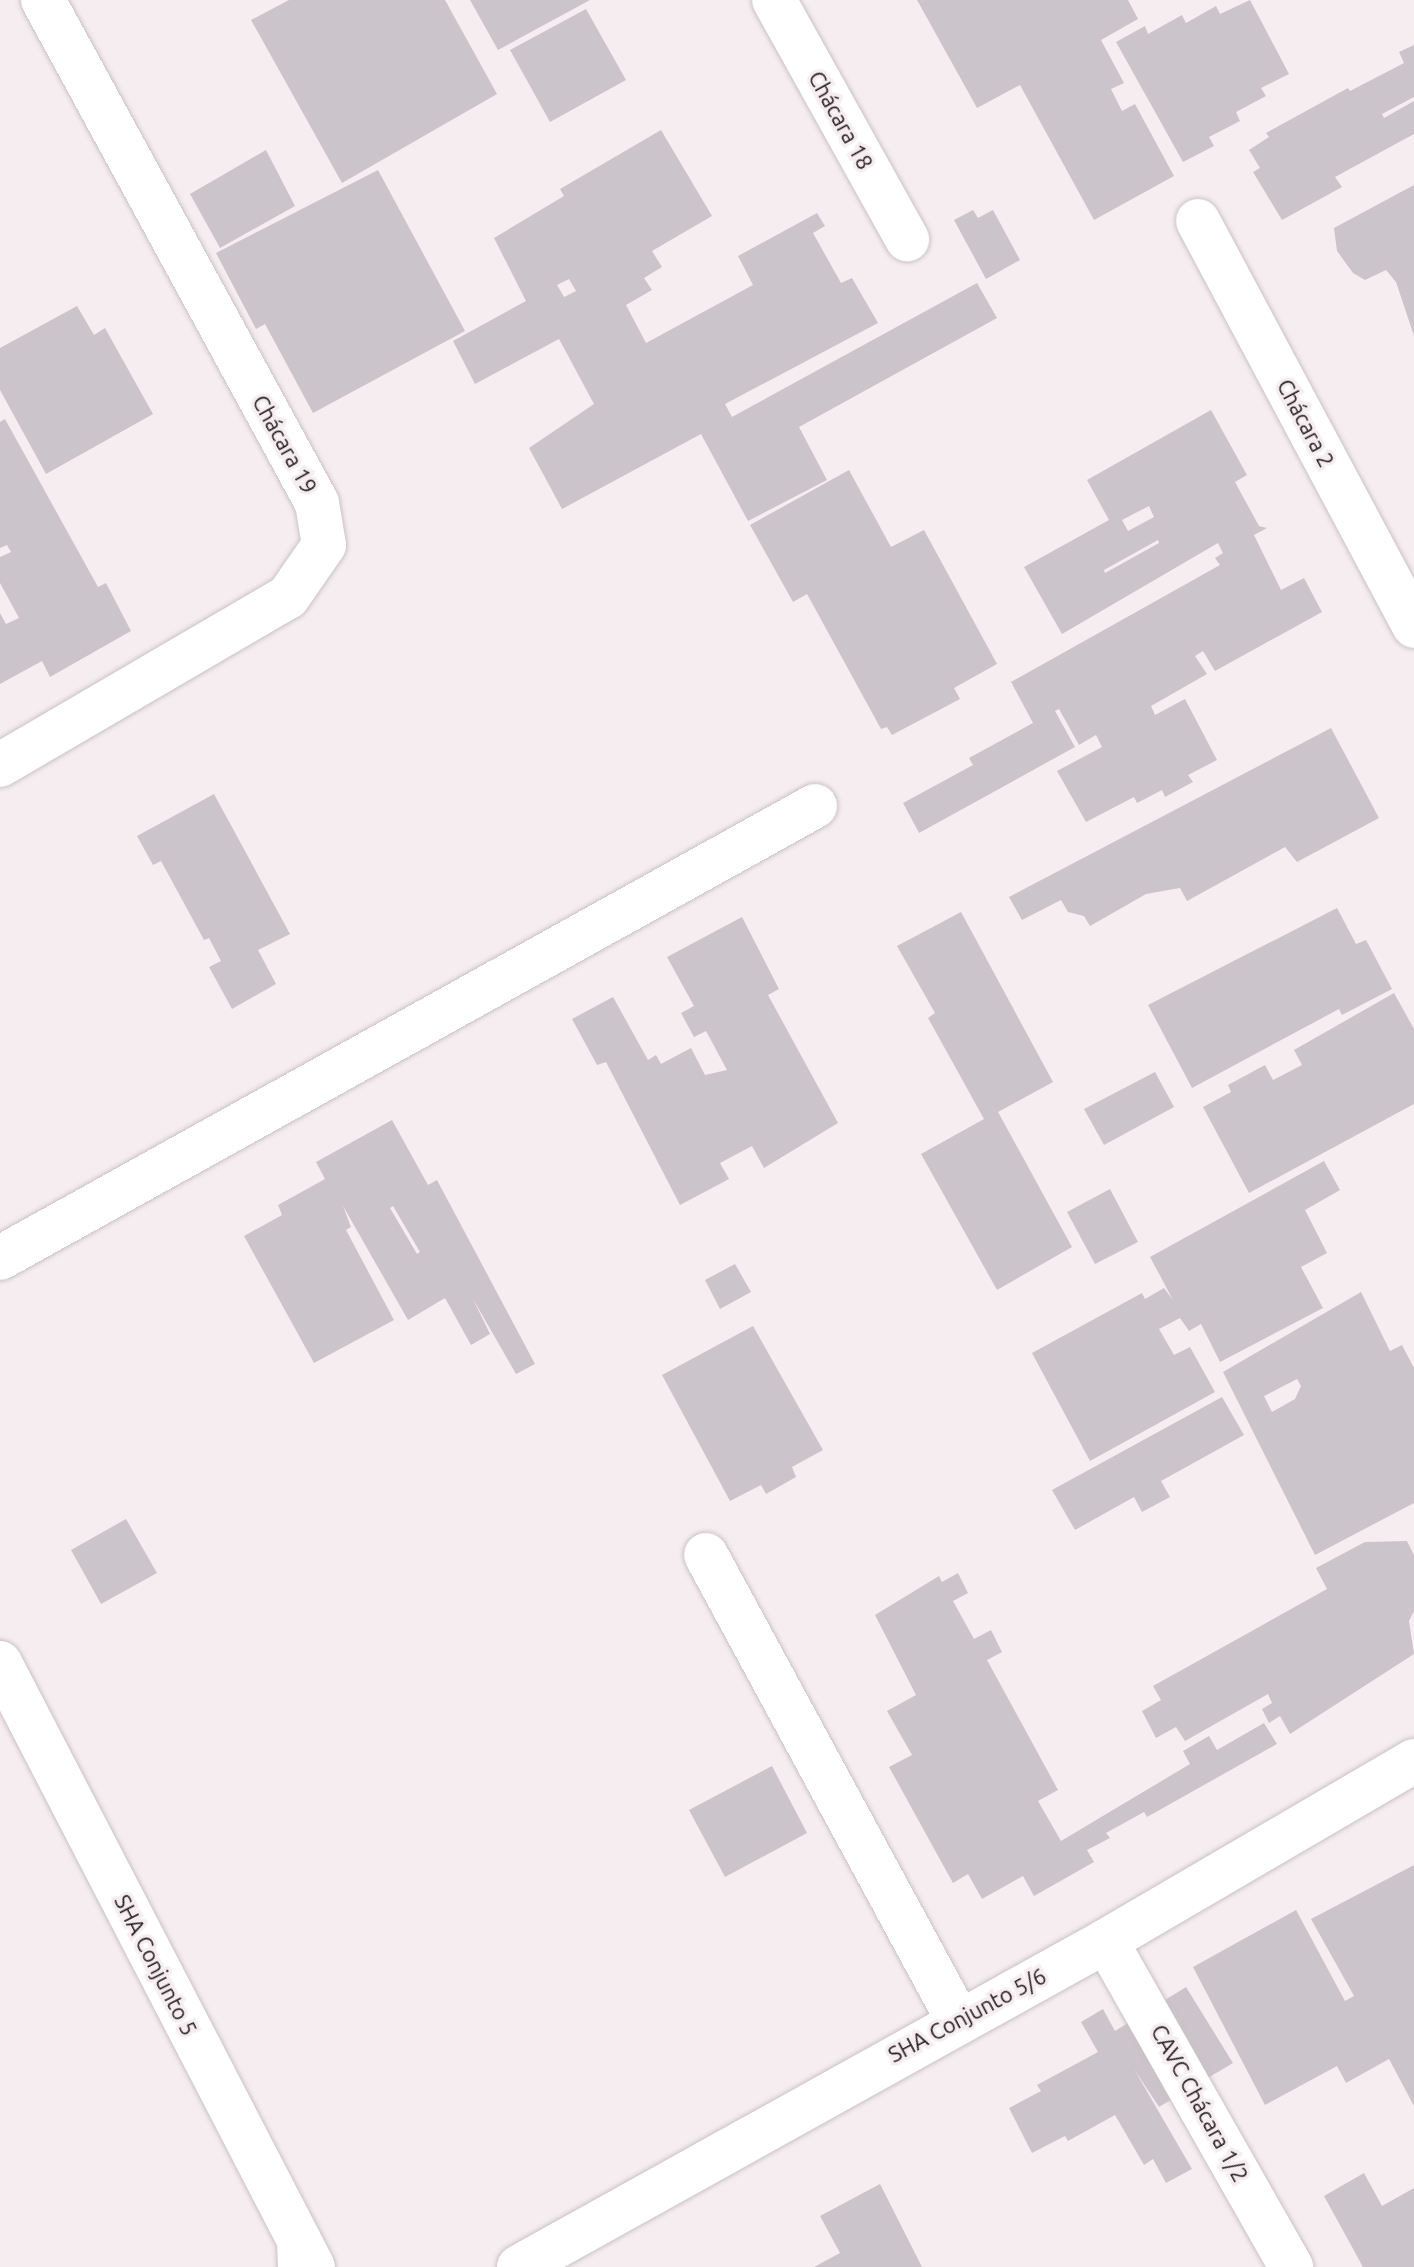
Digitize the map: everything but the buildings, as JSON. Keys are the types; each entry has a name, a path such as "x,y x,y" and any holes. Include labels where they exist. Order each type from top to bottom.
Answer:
{"street":[{"name":"Chácara 19","path":"0,765 288,597 324,545 317,503 43,0"},
{"name":"Chácara 18","path":"774,0 907,239"},
{"name":"Chácara 2","path":"1198,221 1414,626"},
{"path":"0,1258 815,806"},
{"path":"706,1555 958,2020"},
{"name":"SHA Conjunto 5","path":"0,1663 304,2258"},
{"name":"SHA Conjunto 5/6","path":"519,2267 958,2020 1106,1941 1414,1761"},
{"name":"CAVC Chácara 1/2","path":"1106,1941 1291,2267"}]}
